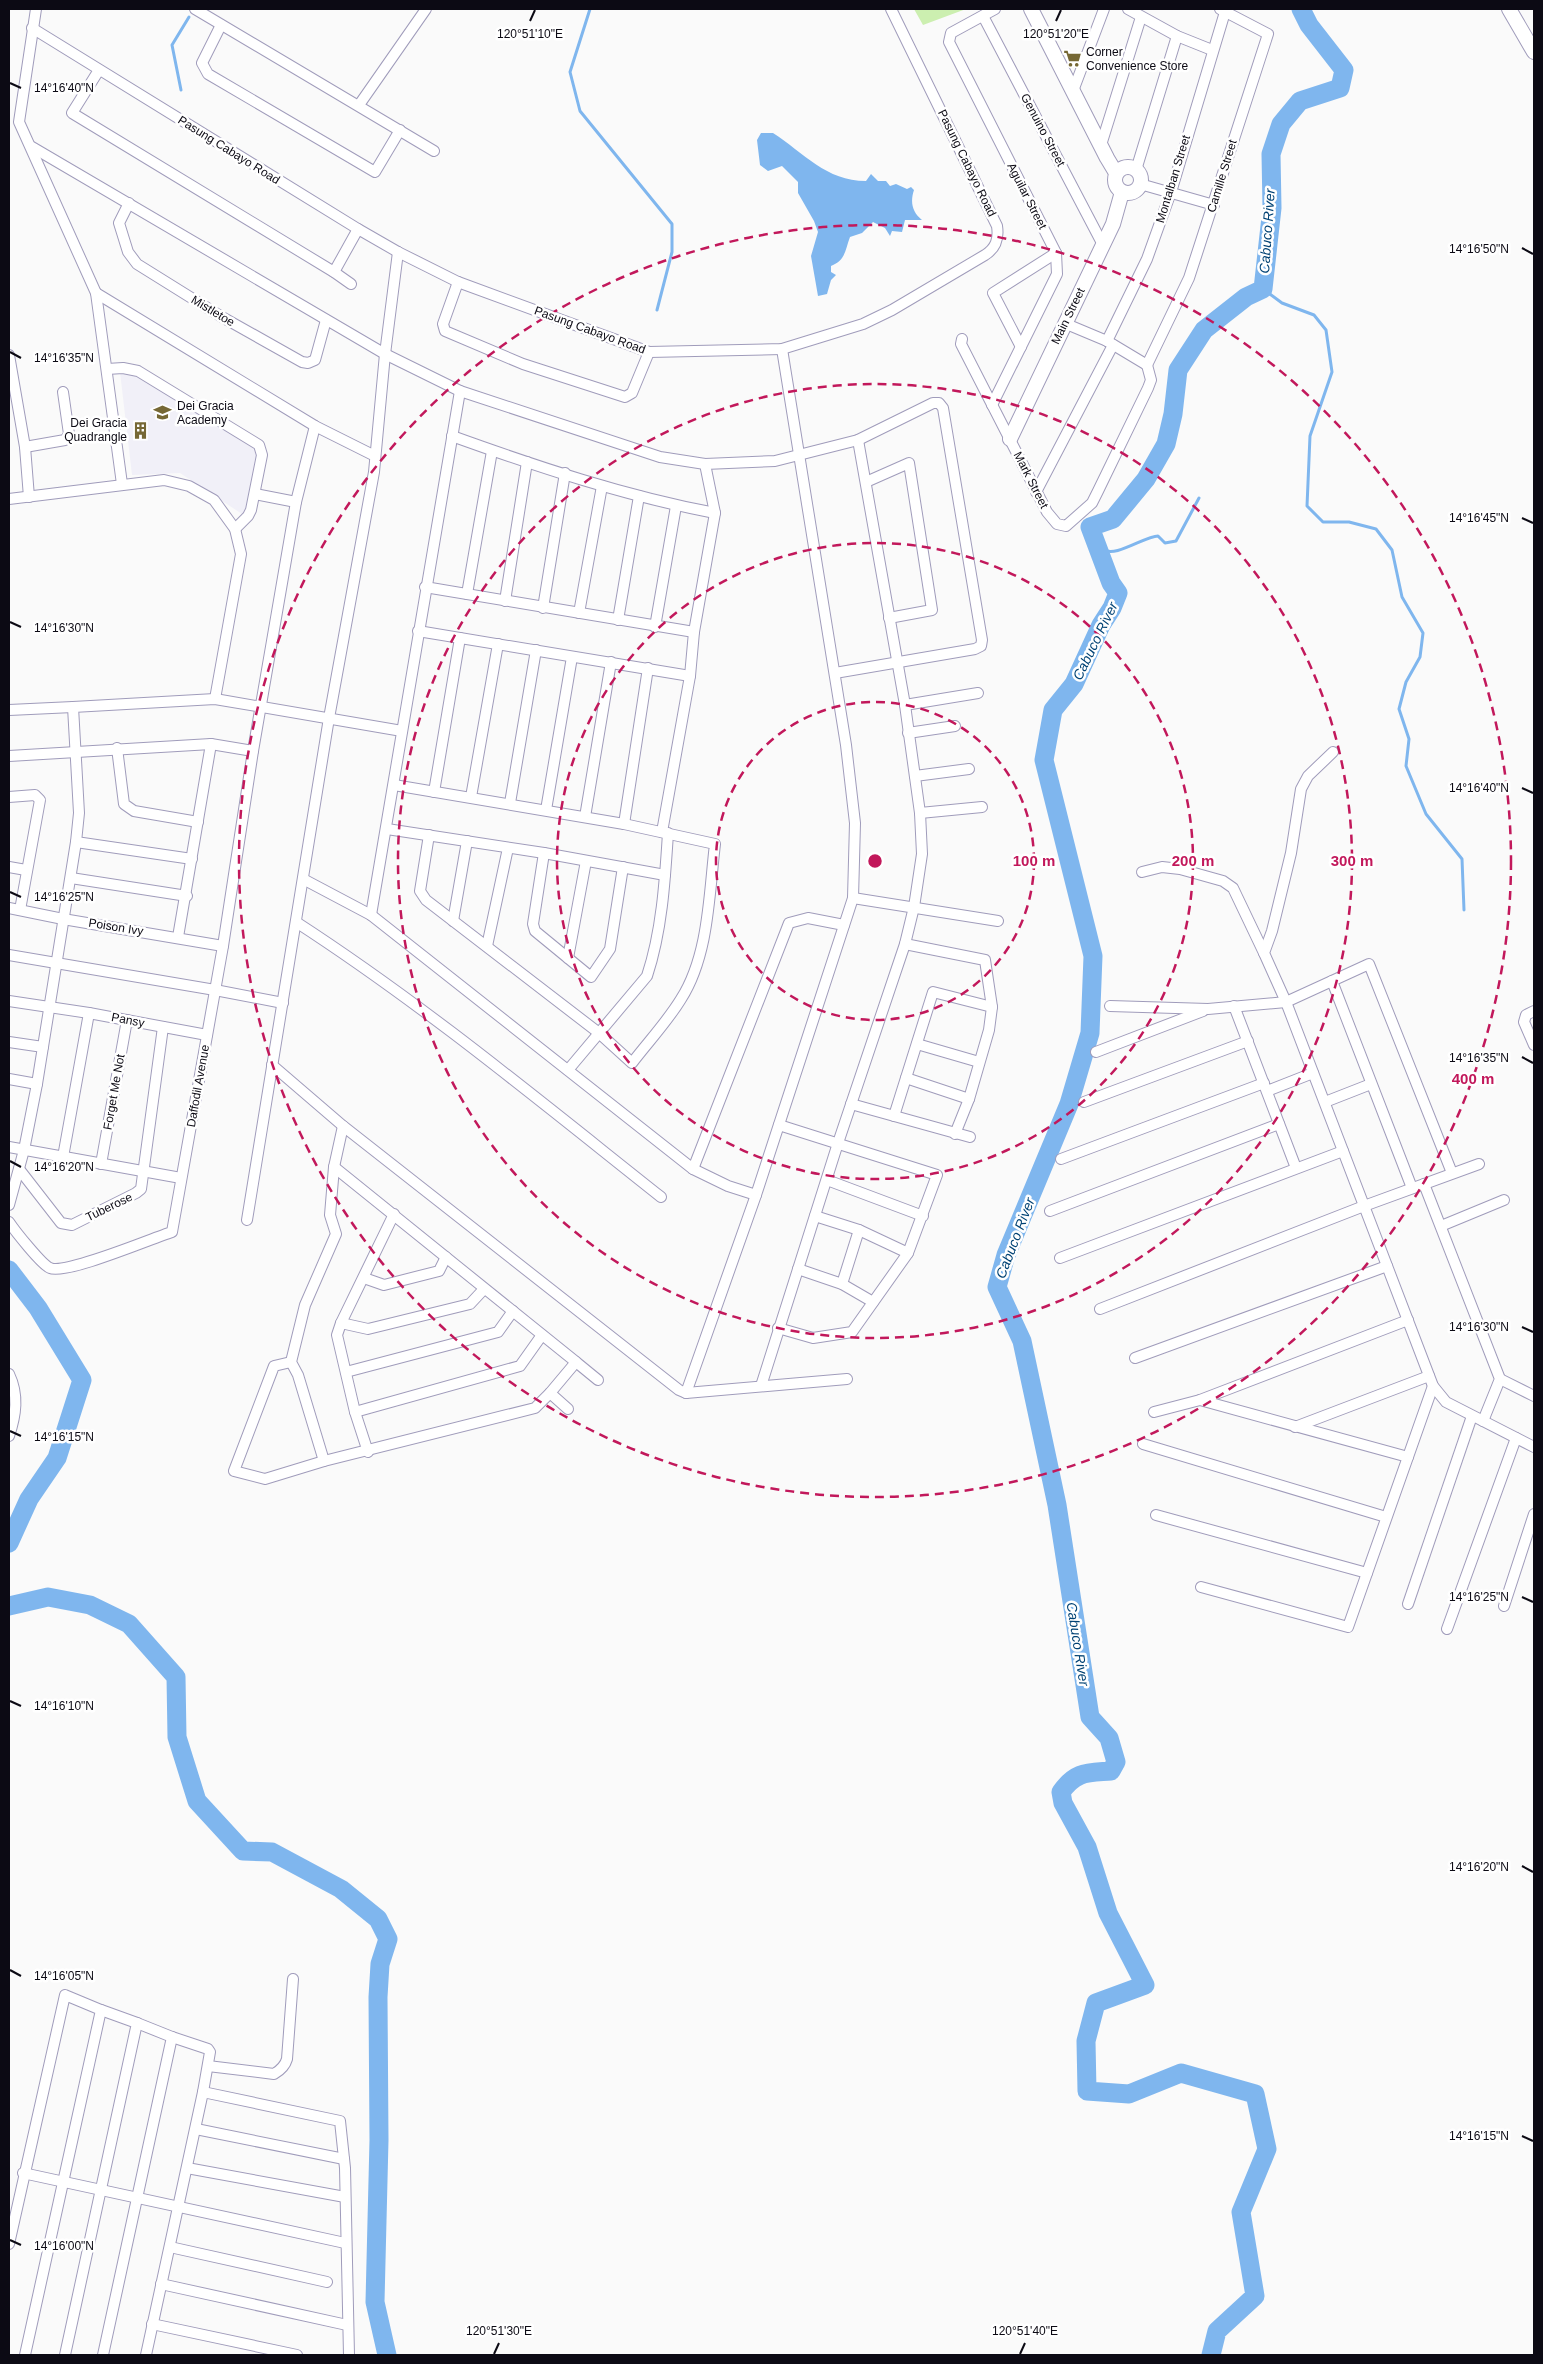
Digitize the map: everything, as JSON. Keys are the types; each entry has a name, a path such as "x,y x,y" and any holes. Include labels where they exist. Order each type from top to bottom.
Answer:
{"street":[{"path":"36,9 14,121 32,147 96,293 122,484"},
{"path":"195,9 434,151"},
{"path":"359,105 426,9"},
{"name":"Pasung Cabayo Road","path":"32,28 398,252 458,282 649,352 782,349 863,324 985,255 996,244 997,226 891,9"},
{"name":"Aguilar Street","path":"992,405 1057,274 1056,253 949,42 951,33 995,9"},
{"path":"1031,9 1116,173 1114,182 1118,190 1122,192 1135,191 1140,184 1140,176 1136,170 1123,168 1116,173"},
{"path":"1073,91 1104,9"},
{"path":"1128,9 1177,36 1212,50"},
{"path":"1509,9 1534,52"},
{"name":"Montalban Street","path":"1036,492 1110,343 1147,259 1170,192 1223,10"},
{"name":"Camille Street","path":"1148,364 1189,278 1214,206 1268,34 1223,10"},
{"name":"Genuino Street","path":"983,16 1103,245"},
{"path":"1101,145 1141,17"},
{"path":"221,25 202,63 208,74 376,172 400,130"},
{"path":"1136,170 1177,36"},
{"path":"100,70 72,114 351,284"},
{"path":"32,147 385,354 460,391 660,457 704,464 776,461 858,440 933,403 939,403 943,408 981,643 975,649 834,673"},
{"path":"1140,184 1214,206"},
{"name":"Main Street","path":"1010,439 1113,224 1122,192"},
{"name":"Mistletoe","path":"129,203 119,223 128,252 137,264 222,317 302,362 308,363 315,360 326,320"},
{"path":"334,272 358,229"},
{"path":"247,1220 329,718 367,514 398,252"},
{"path":"1021,347 993,293 1056,253"},
{"path":"458,282 443,324 446,331 523,364 625,397 632,393 649,352"},
{"path":"96,293 316,426 375,456"},
{"path":"1064,323 1110,343 1148,364"},
{"name":"Mark Street","path":"962,339 961,344 1047,512 1057,524 1066,526 1092,503 1148,388 1151,380 1148,364"},
{"path":"686,1393 756,1196 853,898 855,823 846,745 782,349"},
{"path":"9,355 25,448 29,497"},
{"path":"107,369 124,368 138,372 259,445 262,455 255,494 248,516 235,529"},
{"path":"371,915 387,829 425,587 460,391"},
{"path":"25,448 64,440 69,434 63,392"},
{"name":"Daffodil Avenue","path":"9,1222 41,1262 49,1268 58,1271 89,1262 172,1232 223,946 253,751 296,502 316,426"},
{"path":"452,436 492,451 602,486 676,506 715,513"},
{"path":"761,1386 838,1143 905,944 914,907 922,854 920,813 905,705 858,440"},
{"path":"467,594 492,451"},
{"path":"505,601 527,462"},
{"path":"866,482 909,463 932,610 889,618"},
{"path":"568,1070 647,976 653,959 666,875 665,832 690,676 694,632 715,513 704,464"},
{"path":"543,608 565,473"},
{"path":"9,499 164,480 188,486 214,500 235,529 241,554 215,699"},
{"path":"580,613 602,486"},
{"path":"255,494 296,502"},
{"path":"618,620 639,496"},
{"path":"655,627 676,506"},
{"path":"425,587 655,627 694,632"},
{"path":"418,631 536,650 572,658 611,662 690,676"},
{"path":"434,792 460,638"},
{"path":"470,797 498,644"},
{"path":"510,803 536,650"},
{"path":"546,810 572,658"},
{"path":"585,817 611,662"},
{"path":"624,824 648,668"},
{"path":"905,705 978,693"},
{"path":"9,710 215,699 402,731"},
{"path":"9,1204 24,1150 37,1084 76,842 79,813 73,707"},
{"path":"908,733 956,726"},
{"path":"9,756 117,748 211,744 253,751"},
{"path":"178,937 187,896 211,744"},
{"path":"117,748 124,804 134,811 198,822"},
{"path":"1264,953 1272,931 1291,853 1301,789 1308,776 1332,752"},
{"path":"915,776 970,769"},
{"path":"394,785 510,803 665,832 715,844 704,930 696,969 682,999 632,1063 599,1033 426,900 420,891 429,835"},
{"path":"9,797 35,796 40,800 20,910"},
{"path":"920,813 982,806"},
{"path":"387,829 544,853 666,875"},
{"path":"453,921 467,841"},
{"path":"76,842 192,859"},
{"path":"487,946 508,848"},
{"path":"544,853 532,924 536,931 591,977 610,949 623,867"},
{"path":"568,958 586,861"},
{"path":"9,868 26,870"},
{"path":"1142,872 1162,868 1180,869 1223,881 1233,888 1286,1002 1433,1386 1446,1402 1534,1447"},
{"path":"71,878 187,896"},
{"path":"303,879 371,915 693,1169 728,1186 756,1196"},
{"path":"853,898 998,921"},
{"name":"Poison Ivy","path":"9,908 223,946"},
{"path":"693,1169 789,923 808,918 844,925"},
{"path":"296,922 379,977 487,1059 661,1197"},
{"path":"905,944 985,960 992,1007 989,1030 969,1099 955,1134"},
{"path":"9,955 283,1003"},
{"path":"1110,1006 1208,1009 1286,1002 1369,964 1452,1174"},
{"path":"1332,981 1412,1188"},
{"path":"894,1116 933,992 992,1007"},
{"name":"Pansy","path":"9,1001 89,1013 207,1035"},
{"path":"1234,1006 1296,1168"},
{"path":"1096,1052 1208,1009"},
{"path":"63,1157 89,1013"},
{"path":"1530,1013 1524,1022 1534,1045"},
{"name":"Forget Me Not","path":"101,1164 127,1020"},
{"name":"Tuberose","path":"19,1169 61,1223 72,1225 141,1189 163,1027"},
{"path":"1084,1102 1248,1041"},
{"path":"9,1042 43,1047"},
{"path":"917,1044 979,1062"},
{"path":"272,1066 343,1126 674,1387 686,1393 847,1379"},
{"path":"1061,1159 1265,1087 1314,1073"},
{"path":"906,1078 969,1099"},
{"path":"9,1080 37,1084"},
{"path":"1325,1102 1371,1084"},
{"path":"851,1104 970,1137"},
{"path":"1050,1211 1279,1124"},
{"path":"778,1328 813,1338 852,1332 908,1253 937,1175 779,1125"},
{"path":"324,1461 298,1376 291,1362 305,1305 336,1234 330,1215 334,1167 343,1126"},
{"path":"9,1147 182,1178"},
{"path":"1060,1258 1343,1151"},
{"path":"1100,1309 1364,1206 1479,1164"},
{"path":"334,1167 598,1380"},
{"path":"827,1180 923,1216"},
{"path":"1424,1184 1500,1379 1534,1396"},
{"path":"1441,1226 1504,1200"},
{"path":"368,1452 337,1335 394,1214"},
{"path":"815,1216 859,1230 908,1253"},
{"path":"842,1284 859,1230"},
{"path":"364,1278 384,1285 439,1271 446,1257"},
{"path":"1135,1358 1387,1266"},
{"path":"798,1269 842,1284 873,1302"},
{"path":"341,1323 368,1329 470,1304 484,1289"},
{"path":"346,1372 498,1332 513,1311"},
{"path":"1154,1412 1200,1400 1408,1320"},
{"path":"356,1412 520,1366 542,1335"},
{"path":"291,1362 274,1366 234,1471 265,1479 324,1461 368,1452 535,1408 576,1362"},
{"path":"9,1374 16,1406 9,1433"},
{"path":"1295,1427 1429,1376"},
{"path":"1482,1421 1500,1379"},
{"path":"1201,1587 1348,1627 1433,1386"},
{"path":"550,1393 568,1409"},
{"path":"1200,1400 1408,1457"},
{"path":"1408,1604 1472,1416"},
{"path":"1447,1629 1516,1438"},
{"path":"1143,1444 1386,1517"},
{"path":"1504,1606 1534,1514"},
{"path":"1156,1515 1367,1573"},
{"path":"208,2066 274,2074 285,2065 293,1979"},
{"path":"9,2244 23,2174 65,1995 208,2049 210,2052 208,2066 196,2129 146,2355"},
{"path":"25,2355 101,2010"},
{"path":"65,2355 137,2023"},
{"path":"103,2355 172,2037"},
{"path":"203,2092 340,2121 344,2159 349,2355"},
{"path":"196,2129 344,2159"},
{"path":"187,2168 345,2196"},
{"path":"23,2174 345,2243"},
{"path":"170,2247 327,2282"},
{"path":"161,2284 348,2325"},
{"path":"152,2324 297,2355"}],"shaded area":[{"name":"Dei Gracia Academy","path":"120,372 137,377 264,448 245,516 180,473 132,475"}],"green space":[{"path":"914,9 966,9 923,25"}],"water":[{"path":"761,133 773,133 816,164 839,176 852,180 866,181 871,174 878,181 886,181 890,186 896,184 907,189 911,187 914,190 913,206 916,214 922,220 905,220 902,232 892,231 890,236 885,228 873,222 862,233 850,237 842,258 831,266 831,272 836,275 831,280 827,294 818,296 811,256 818,232 798,193 798,182 782,166 768,171 760,165 757,140"}],"waterway":[{"path":"590,9 570,72 580,111 672,224 672,252 657,310"},
{"name":"Cabuco River","path":"1211,2355 1217,2331 1255,2296 1241,2212 1267,2149 1255,2094 1181,2073 1129,2094 1087,2091 1086,2041 1096,2003 1145,1985 1108,1913 1087,1847 1063,1803 1061,1792 1072,1780 1083,1774 1111,1771 1116,1762 1109,1738 1090,1717 1057,1505 1022,1341 997,1287 1006,1255 1069,1104 1090,1033 1093,956 1044,760 1053,710 1074,684 1118,593 1111,583 1090,527 1113,519 1146,479 1166,444 1173,414 1178,370 1204,330 1246,297 1263,289 1272,208 1271,154 1281,124 1300,101 1340,88 1344,70 1309,25 1301,9"},
{"path":"181,90 172,45 189,17"},
{"path":"1263,289 1282,303 1314,315 1326,330 1332,372 1310,436 1307,506 1323,522 1349,522 1376,529 1392,550 1402,597 1423,633 1420,657 1406,682 1399,709 1409,739 1406,766 1426,814 1462,859 1464,910"},
{"path":"1094,536 1100,546 1108,551 1122,549 1145,539 1158,536 1165,543 1176,541 1199,498"},
{"path":"9,1270 38,1308 82,1380 57,1458 29,1499 9,1543"},
{"path":"9,1606 48,1597 90,1605 129,1624 176,1677 177,1737 197,1801 243,1851 272,1852 341,1889 378,1919 388,1939 380,1964 378,1997 379,2140 375,2302 387,2355"}],"place":[{"name":"Corner Convenience Store","path":"1072,59"},
{"name":"Dei Gracia Academy","path":"163,413"},
{"name":"Dei Gracia Quadrangle","path":"141,430"}]}
